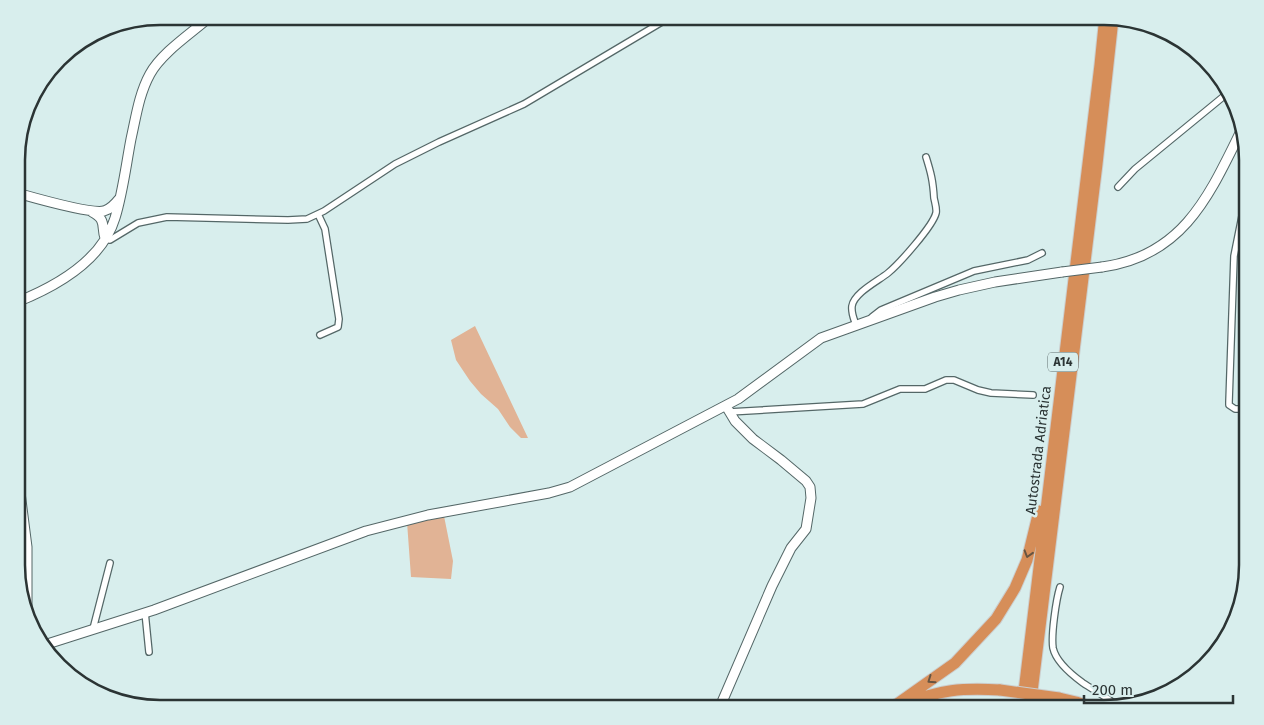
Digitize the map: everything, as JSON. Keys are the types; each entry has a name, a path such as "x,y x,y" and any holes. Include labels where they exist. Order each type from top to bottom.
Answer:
{"highway":[{"name":"Autostrada Adriatica","path":"1023,700 1104,25"},
{"name":"Autostrada Adriatica","path":"1031,700 1112,25"},
{"path":"902,700 955,663 996,619 1015,588 1027,560 1040,506 1048,446 1062,368"},
{"path":"1036,700 1042,618"},
{"path":"915,700 948,690 967,688 1000,690 1068,700"}],"street":[{"path":"25,298 66,278 89,258 105,239 114,220 120,199 138,108 150,74 165,56 201,25"},
{"path":"105,239 110,240 146,220 167,216 307,219 318,214 395,164 524,104 657,25"},
{"path":"1118,186 1135,169 1224,97"},
{"path":"50,643 146,612 366,531 428,515 549,493 570,487 612,464 727,409 815,341 866,321 959,290 995,282 1102,267 1130,261 1150,252 1176,234 1190,220 1208,195 1237,139"},
{"path":"856,325 852,305 858,296 895,266 930,226 936,213 933,177 926,157"},
{"path":"25,195 96,213 109,213 114,220"},
{"path":"96,213 109,209 120,199"},
{"path":"96,213 102,220 105,239"},
{"path":"318,214 325,229 339,319 338,327 335,330 320,335"},
{"path":"1239,231 1234,256 1229,405 1239,409"},
{"path":"866,321 881,310 974,272 1028,260 1042,253"},
{"path":"727,409 863,404 900,389 925,389 946,380 954,380 991,394 1032,395"},
{"path":"722,700 772,586 792,548 806,529 811,498 810,487 806,481 752,439 735,421 727,409"},
{"path":"25,531 28,557 27,589"},
{"path":"93,629 110,562"},
{"path":"1060,587 1057,598 1053,648 1066,668 1082,682 1109,700"},
{"path":"146,612 149,652"}],"shaded area":[{"path":"475,326 528,438 521,438 510,427 498,409 470,381 456,360 451,340"},
{"path":"444,516 453,561 451,579 411,577 407,522"}]}
